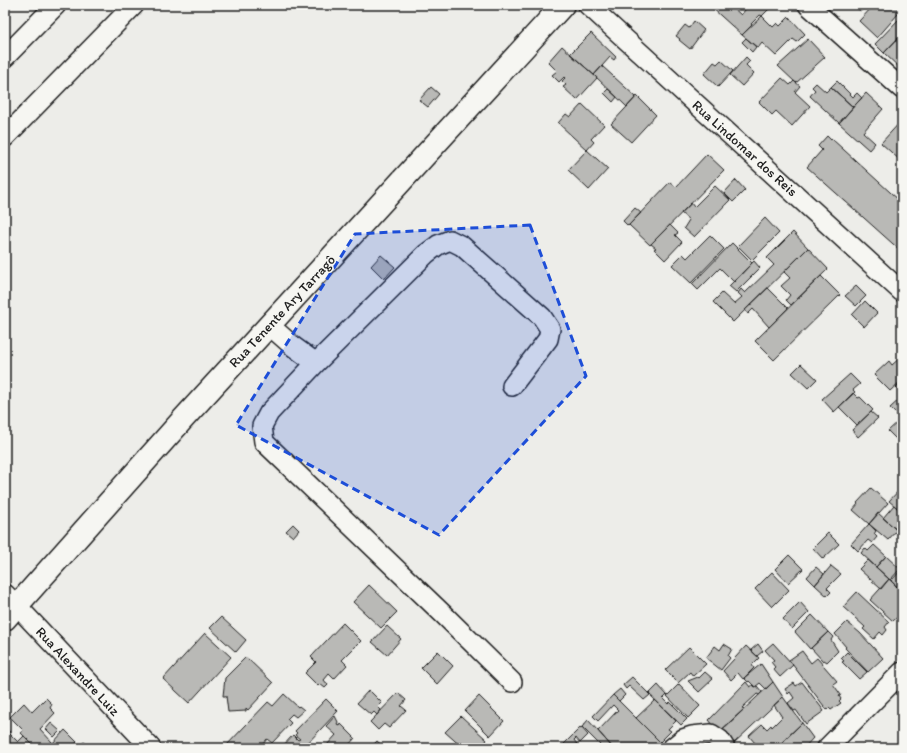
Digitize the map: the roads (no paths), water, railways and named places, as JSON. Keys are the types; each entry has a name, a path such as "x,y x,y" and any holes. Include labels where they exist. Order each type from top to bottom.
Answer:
{"main road":[{"name":"Rua Tenente Ary Tarragô","path":"9,606 184,418 563,5"}],"street":[{"path":"5,57 56,5"},
{"path":"5,137 134,5"},
{"name":"Rua Lindomar dos Reis","path":"588,5 902,292"},
{"path":"808,5 902,89"},
{"path":"512,386 548,339 550,329 542,317 462,246 450,240 438,245 426,254 316,363 269,413 262,426 264,442 512,682"},
{"path":"269,325 294,347 316,363"},
{"name":"Rua Alexandre Luiz","path":"9,606 151,748"},
{"path":"827,748 902,672"},
{"path":"672,748 683,739 701,734 711,734 715,736 720,740 725,748"}]}
